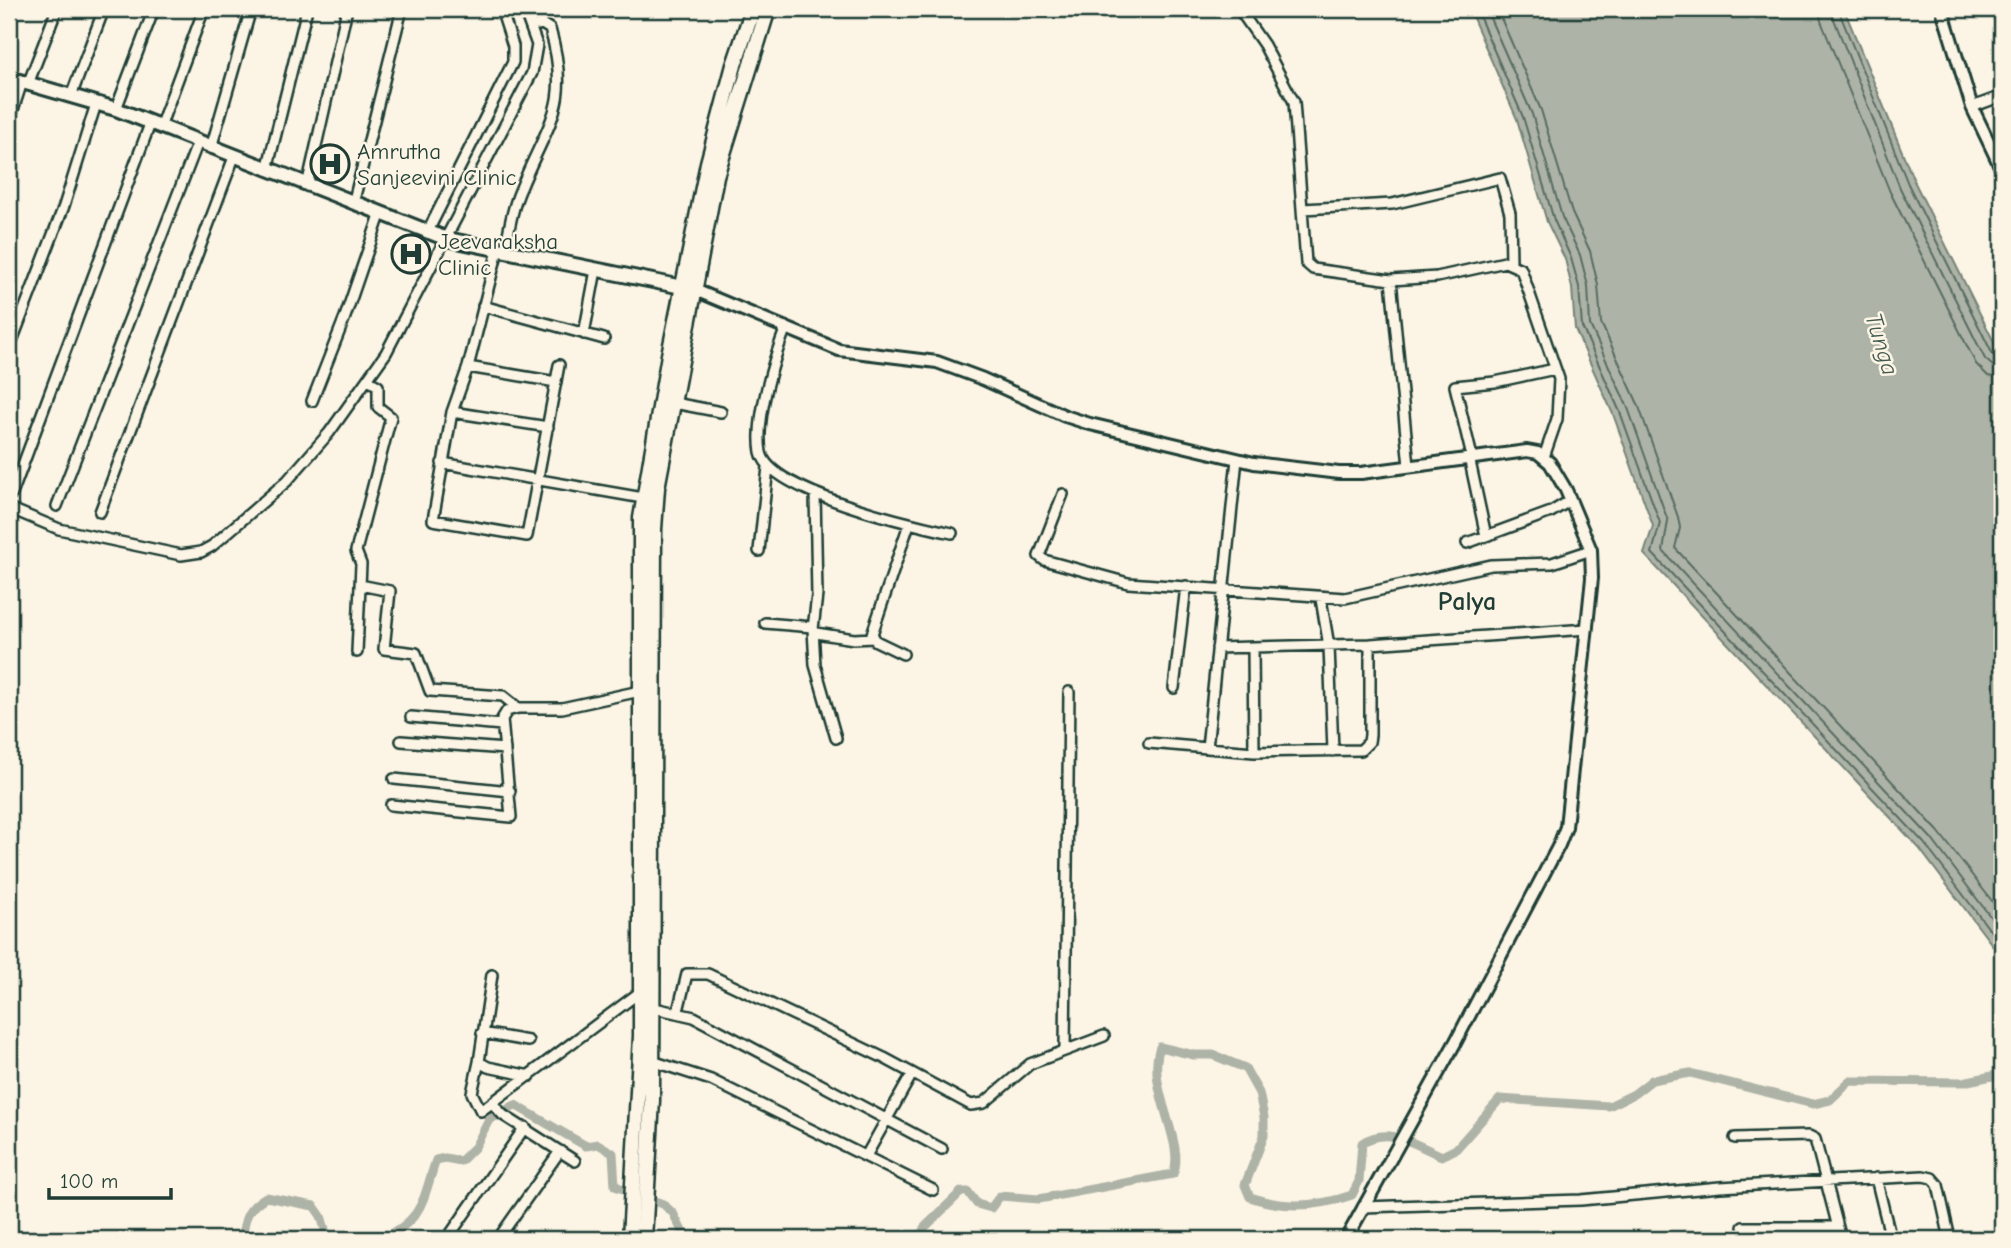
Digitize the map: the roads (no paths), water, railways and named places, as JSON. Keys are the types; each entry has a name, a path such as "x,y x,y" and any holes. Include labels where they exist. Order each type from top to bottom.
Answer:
{"highway":[{"path":"644,1239 639,1212 657,488 674,403 710,153 734,65 753,9"},
{"path":"640,1176 652,1061 644,1001 640,691 643,498 689,289 726,138 768,9"},
{"path":"630,1239 639,1212"}],"main road":[{"path":"20,81 116,109 438,236 689,289"}],"street":[{"path":"9,122 20,81 57,9"},
{"path":"71,96 104,9"},
{"path":"116,109 155,9"},
{"path":"12,494 155,125 204,9"},
{"path":"211,148 251,9"},
{"path":"267,170 307,9"},
{"path":"307,186 347,9"},
{"path":"353,204 402,9"},
{"path":"9,508 59,529 181,555 201,552 232,531 288,481 329,433 386,353 513,62 513,46 501,9"},
{"path":"438,236 532,74 537,45 524,9"},
{"path":"1239,9 1264,45 1294,102 1308,266 1391,281 1437,277 1511,262 1521,269 1555,369 1560,393 1557,419 1544,457"},
{"path":"1942,9 1972,107 2002,170"},
{"path":"532,26 542,24 550,29 558,72 557,103 550,129 520,190 482,306 468,367 452,412 432,519 527,536 559,365"},
{"path":"1972,107 2002,96"},
{"path":"9,349 64,206 96,104"},
{"path":"57,506 198,142"},
{"path":"100,512 234,157"},
{"path":"1303,209 1392,204 1500,178 1510,213 1511,262"},
{"path":"312,401 345,317 380,215"},
{"path":"584,334 596,270"},
{"path":"1391,281 1409,466"},
{"path":"689,289 839,349 937,362 984,379 1065,416 1237,459 1339,473 1527,451 1544,457 1571,500 1591,550 1592,578 1567,814 1559,845 1346,1239"},
{"path":"482,306 604,339"},
{"path":"759,551 768,467 761,452 761,435 772,364 786,327"},
{"path":"468,367 556,382"},
{"path":"1486,536 1455,391 1456,385 1495,382 1555,369"},
{"path":"357,652 361,564 356,551 391,417 378,407 378,386 368,380"},
{"path":"674,403 720,412"},
{"path":"452,412 548,426"},
{"path":"1207,748 1237,459"},
{"path":"442,463 643,498"},
{"path":"768,467 815,493 909,524 952,533"},
{"path":"815,493 815,664 836,738"},
{"path":"1063,494 1040,556 1044,560 1128,583 1321,598 1357,597 1492,565 1547,564 1591,550"},
{"path":"1467,543 1571,500"},
{"path":"873,638 872,628 909,524"},
{"path":"360,585 390,591 384,649 416,653 430,691 503,696 518,708"},
{"path":"1174,688 1186,586"},
{"path":"1321,598 1329,646 1333,751"},
{"path":"765,624 813,628"},
{"path":"813,628 816,633 854,639 873,638 903,654"},
{"path":"1217,648 1370,644 1587,629"},
{"path":"1149,743 1254,752 1361,750 1369,742 1370,644"},
{"path":"1253,648 1254,752"},
{"path":"391,805 511,817 503,715 518,708 562,708 640,691"},
{"path":"1065,1048 1069,692"},
{"path":"411,717 502,725"},
{"path":"401,741 505,749"},
{"path":"394,779 510,791"},
{"path":"678,1011 687,974 708,974 964,1102 980,1105 1030,1064 1065,1048 1104,1036"},
{"path":"492,975 472,1093 481,1111 498,1109 530,1076 644,1001 678,1011 942,1149"},
{"path":"482,1033 528,1041"},
{"path":"652,1061 711,1080 933,1190"},
{"path":"479,1062 488,1067 530,1076"},
{"path":"866,1156 912,1074"},
{"path":"498,1109 575,1161"},
{"path":"447,1239 525,1127"},
{"path":"1735,1138 1813,1137 1841,1239"},
{"path":"498,1239 560,1151"},
{"path":"1876,1178 1891,1239"},
{"path":"1363,1207 1581,1200 1826,1180 1932,1178 1938,1185 1950,1239"},
{"path":"1743,1227 1838,1227"}],"water":[{"name":"Tunga","path":"1469,9 1844,9 1914,181 2002,358 2002,958 1919,848 1644,554 1653,526 1613,414 1575,329 1572,288 1565,259 1547,222 1517,119"}],"waterway":[{"path":"920,1239 924,1228 961,1192 968,1192 977,1204 991,1208 1000,1196 1039,1199 1173,1174 1176,1162 1175,1147 1158,1080 1160,1047 1194,1055 1213,1055 1245,1068 1259,1093 1264,1117 1264,1136 1245,1185 1250,1197 1288,1205 1314,1204 1352,1195 1359,1181 1362,1143 1372,1138 1392,1136 1442,1156 1456,1149 1500,1099 1609,1106 1634,1094 1652,1080 1690,1073 1813,1104 1830,1100 1850,1081 1963,1082 2002,1074"},
{"path":"382,1239 396,1232 414,1216 424,1198 436,1160 445,1158 461,1161 475,1147 489,1120 515,1105 586,1146 598,1144 613,1153 615,1186 663,1204 673,1213 686,1239"},
{"path":"244,1239 244,1225 248,1214 266,1197 314,1206 321,1216 328,1239"}],"place":[{"name":"Amrutha Sanjeevini Clinic","path":"330,164"},
{"name":"Jeevaraksha Clinic","path":"411,254"}],"district":[{"name":"Palya","path":"1467,602"}]}
